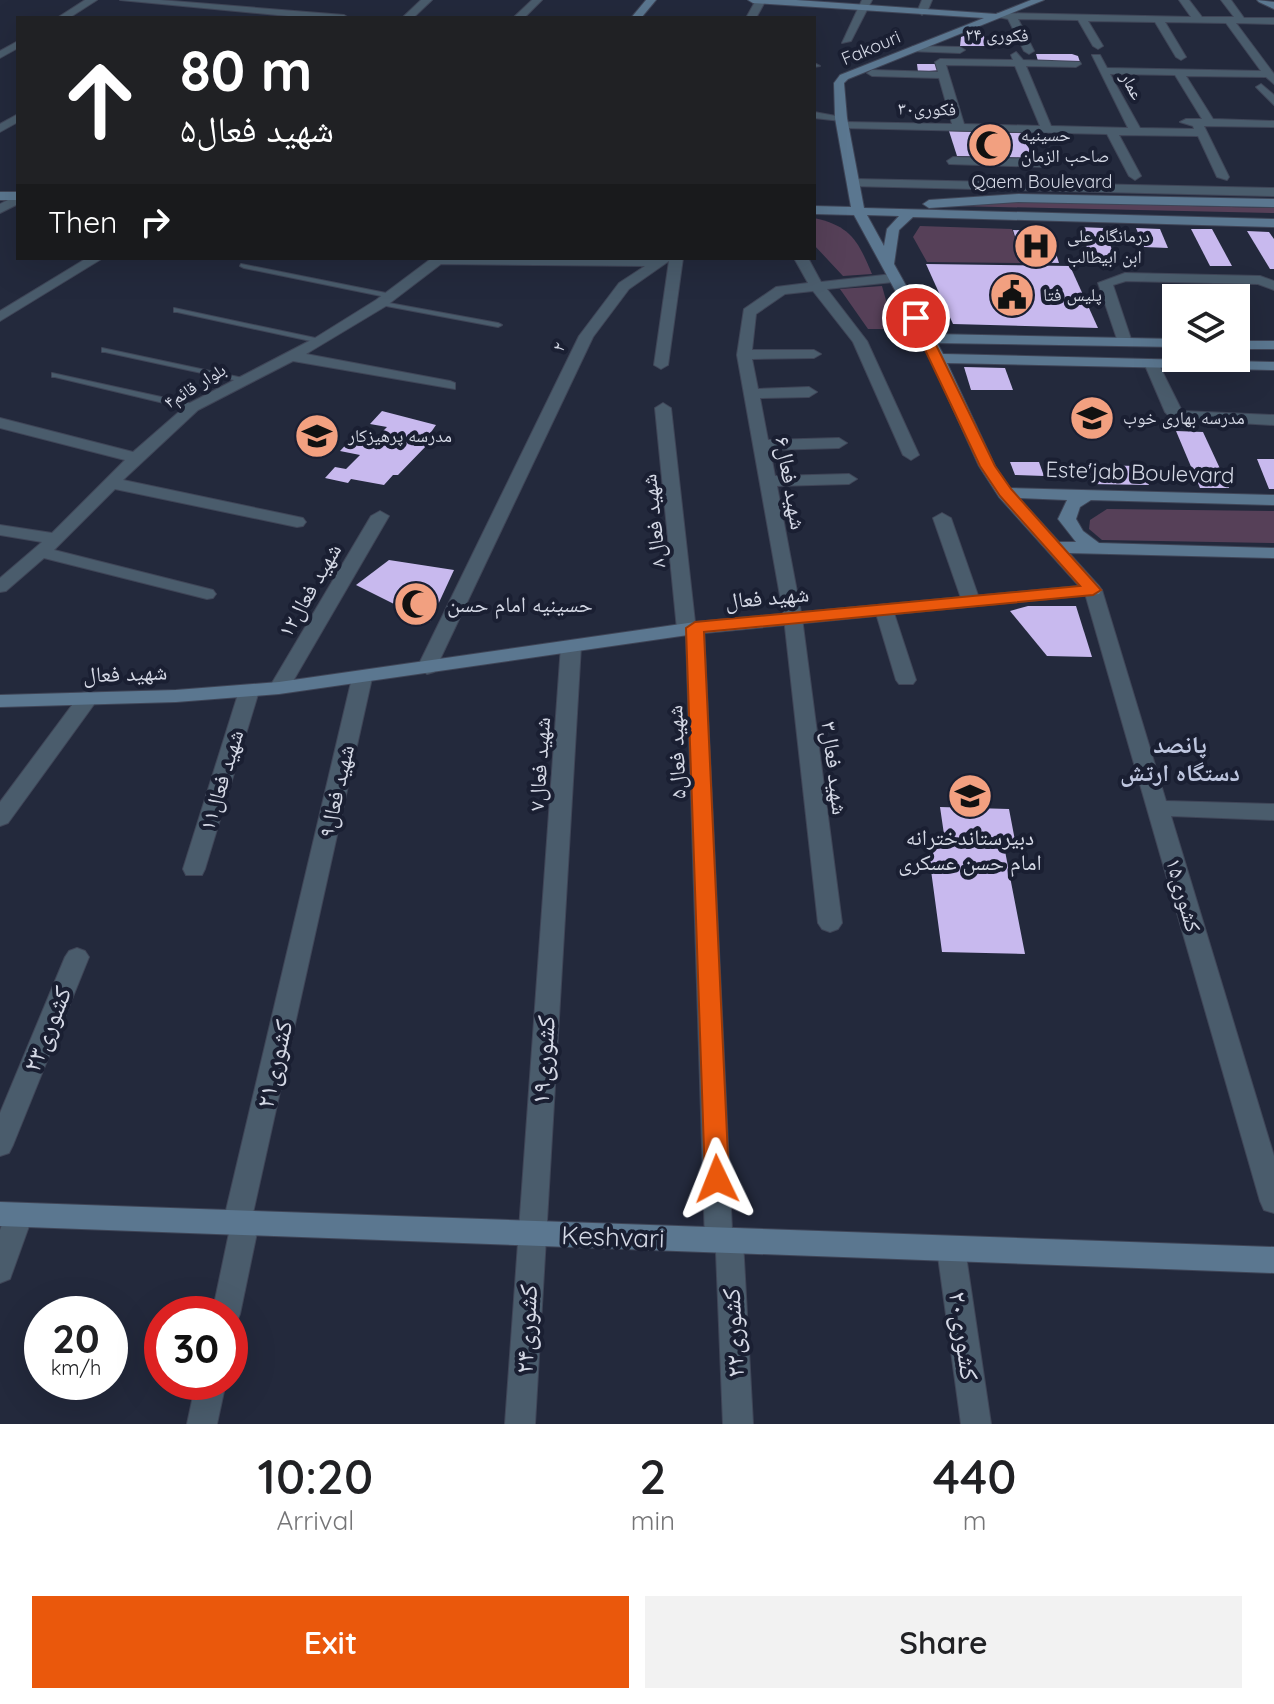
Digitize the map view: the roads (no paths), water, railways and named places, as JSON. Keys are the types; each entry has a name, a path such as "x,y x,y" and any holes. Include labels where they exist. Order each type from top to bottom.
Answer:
{"street":[{"path":"65,16 92,0"},
{"path":"125,0 191,2 291,16 312,0"},
{"path":"409,16 427,0"},
{"path":"520,16 537,0"},
{"path":"638,16 651,0"},
{"path":"753,0 865,4 922,12 1084,22"},
{"path":"922,12 927,0"},
{"name":"Fakouri","path":"858,211 845,190 839,83 844,77 1039,0"},
{"path":"1184,0 1199,20"},
{"path":"1226,0 1242,21"},
{"path":"1262,0 1273,3"},
{"path":"171,16 191,2"},
{"path":"846,41 865,4"},
{"path":"1012,17 1029,51"},
{"path":"1158,19 1181,57"},
{"path":"1056,25 1158,19 1274,21"},
{"path":"1229,20 1271,77"},
{"name":"عمار","path":"1084,22 1104,71 1133,126"},
{"name":"فکوری ۲۴","path":"913,49 1080,52"},
{"path":"1015,51 1047,130"},
{"path":"959,128 940,62 1076,64"},
{"path":"1104,71 1271,77"},
{"path":"1178,72 1187,85 1223,177"},
{"path":"872,73 942,75"},
{"path":"1187,85 1268,87 1274,102"},
{"name":"فکوری۳۰","path":"816,115 948,144 959,128 1038,146 1047,130 1111,131 1133,126 1274,124"},
{"path":"1111,131 1135,176"},
{"path":"959,176 948,144 1038,146 1052,177"},
{"path":"816,201 845,190 1274,192"},
{"name":"Qaem Boulevard","path":"858,211 1005,198 1274,203"},
{"name":"Qaem Boulevard","path":"816,210 1274,223"},
{"path":"858,211 928,338 987,466 1005,493 1093,590"},
{"path":"890,272 893,229 910,213"},
{"path":"0,317 93,260"},
{"name":"بلوار قائم۴","path":"0,587 56,539 136,458 193,407 320,341 386,299 438,260"},
{"name":"۲","path":"427,668 586,336 624,286 665,260"},
{"path":"661,365 667,260"},
{"path":"802,260 817,286 860,341 911,455"},
{"name":"شهید فعال۶","path":"793,618 744,355 749,312 781,290 890,272"},
{"path":"1125,342 1105,283 1125,277 1260,280 1274,286"},
{"path":"928,338 1162,343"},
{"path":"1058,341 1069,361"},
{"path":"1253,345 1274,345"},
{"path":"1253,345 1271,366"},
{"path":"744,355 814,354"},
{"path":"291,356 450,386"},
{"path":"937,358 1271,366"},
{"path":"1151,363 1173,412 1178,416 1274,420"},
{"path":"752,394 809,392"},
{"name":"شهید فعال۸","path":"663,408 691,628"},
{"path":"0,423 136,458"},
{"path":"762,445 839,443"},
{"path":"768,481 849,479"},
{"path":"112,483 297,522"},
{"name":"Este'jab Boulevard","path":"1005,493 1274,500"},
{"path":"1088,495 1072,504 1067,519 1076,534 1096,548"},
{"name":"شهید فعال۱۲","path":"279,688 380,516"},
{"path":"942,518 971,601"},
{"path":"0,530 56,539"},
{"path":"1053,547 1274,553"},
{"path":"41,552 207,594"},
{"name":"شهید فعال","path":"0,701 279,688 691,628 1093,590"},
{"name":"کشوری۱۵","path":"1093,590 1274,1201"},
{"path":"884,610 906,680"},
{"name":"شهید فعال۳","path":"793,618 830,923"},
{"name":"شهید فعال۵","path":"691,628 724,1241"},
{"name":"شهید فعال۷","path":"555,885 571,646"},
{"name":"شهید فعال۹","path":"310,904 362,678"},
{"name":"شهید فعال۱۱","path":"194,869 249,691"},
{"path":"0,818 88,698"},
{"path":"1158,808 1274,812"},
{"name":"۱۹کشوری","path":"531,1234 555,885"},
{"name":"۲۱کشوری","path":"229,1296 241,1223 310,904"},
{"name":"کشوری۲۳","path":"0,1145 77,957"},
{"path":"0,1270 10,1214"},
{"name":"Keshvari","path":"10,1214 1274,1260"},
{"name":"کشوری۲۴","path":"520,1424 531,1234"},
{"name":"کشوری۲۲","path":"724,1241 738,1424"},
{"name":"کشوری۲۰","path":"951,1249 976,1424"},
{"path":"202,1424 207,1400"}],"lane":[{"path":"244,266 498,325"},
{"path":"177,310 320,341"},
{"path":"105,350 243,380"},
{"path":"55,375 193,407"}],"place":[{"name":"حسینیه صاحب الزمان","path":"990,145"},
{"name":"درمانگاه علی ابن ابیطالب","path":"1036,246"},
{"name":"پلیس فتا","path":"1012,295"},
{"name":"مدرسه بهاری خوب","path":"1092,418"},
{"name":"مدرسه پرهیزکار","path":"317,436"},
{"name":"حسینیه امام حسن","path":"416,604"},
{"name":"دبیرستاندخترانه امام حسن عسکری","path":"970,796"}],"district":[{"name":"پانصد دستگاه ارتش","path":"1180,759"}]}
